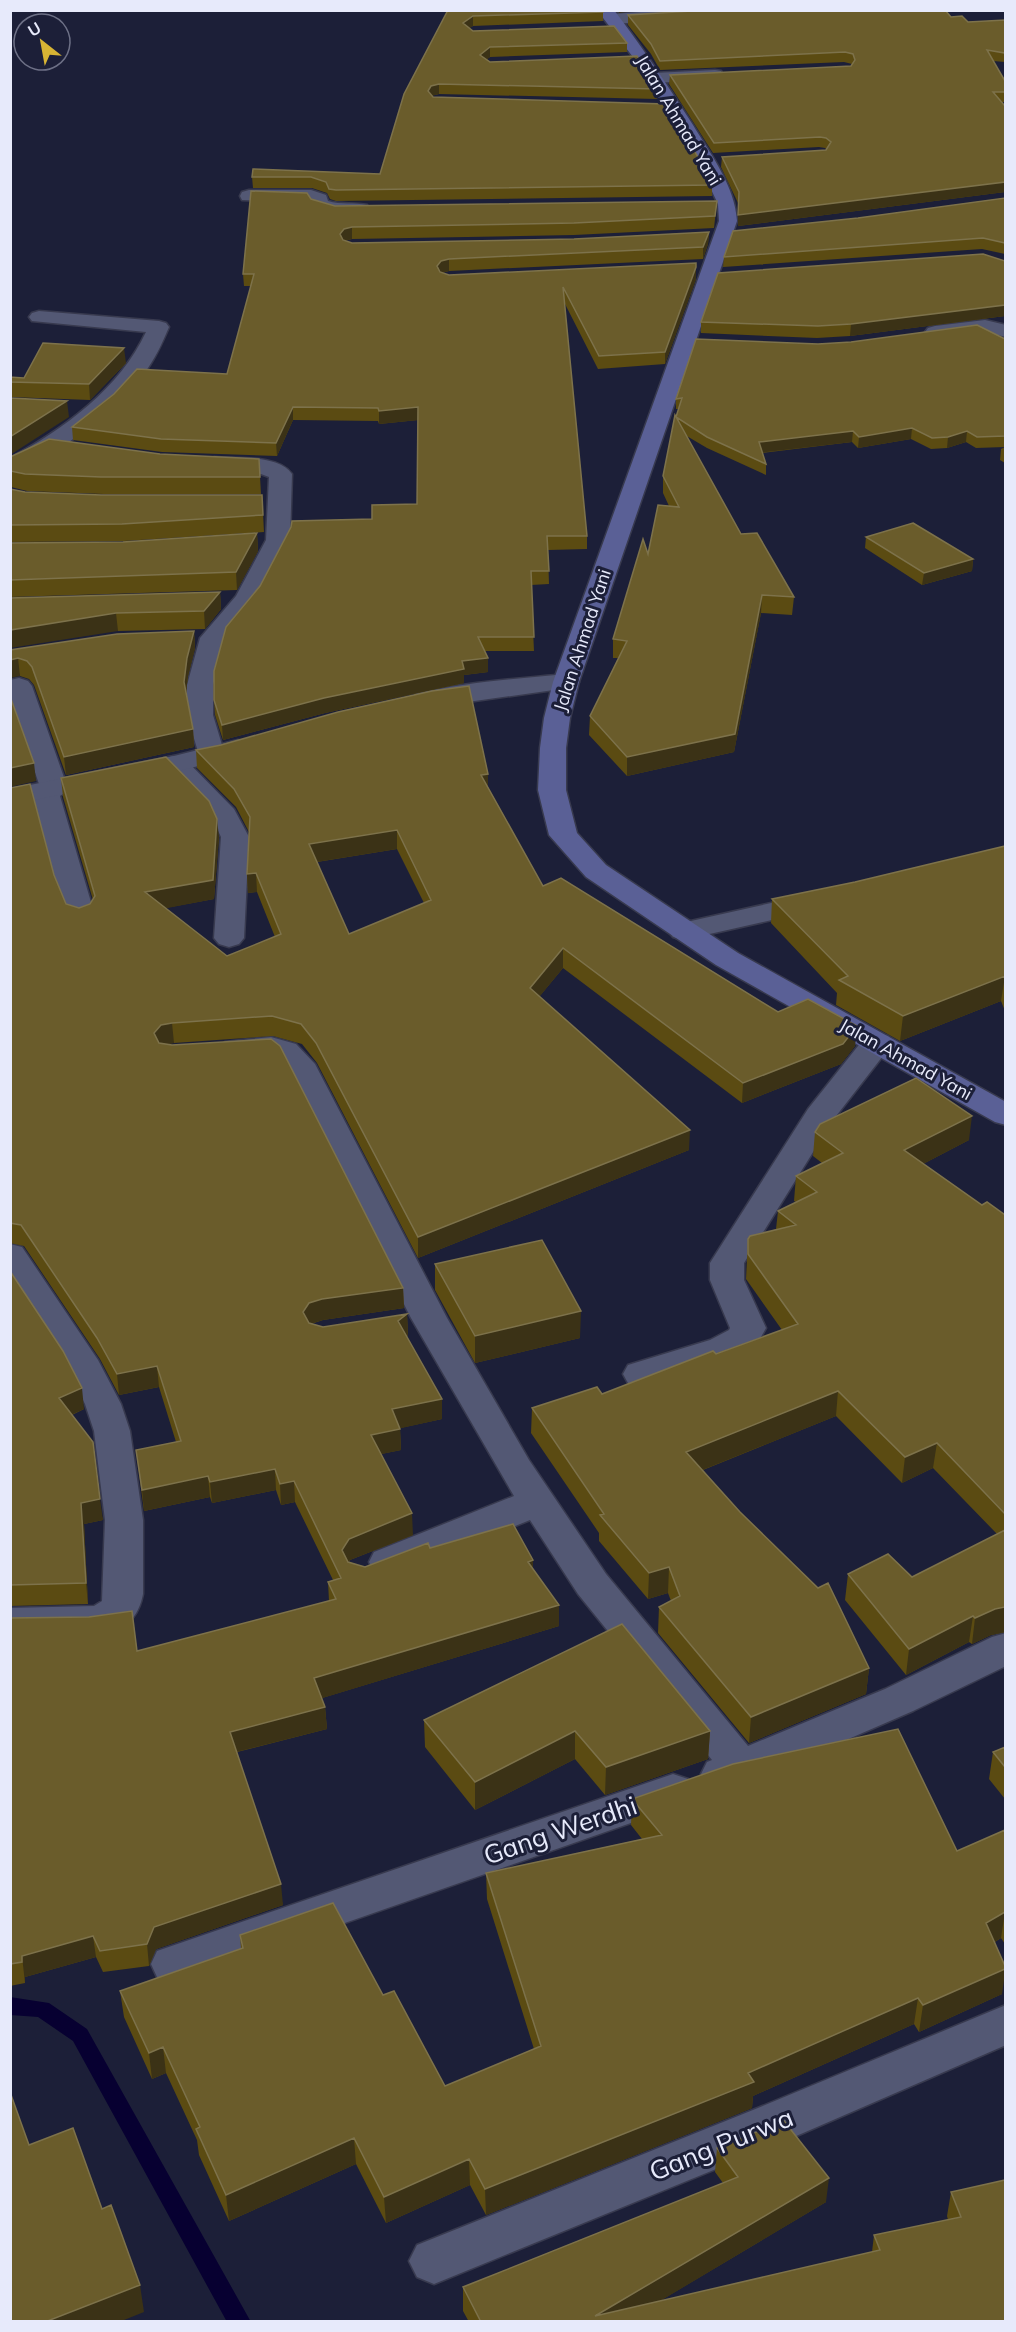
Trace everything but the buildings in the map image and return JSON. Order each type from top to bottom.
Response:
[{"type":"main road","name":"Jalan Ahmad Yani","points":[[625,40],[667,117],[717,160],[719,185],[715,204],[728,221],[710,272],[696,342],[566,682],[556,718],[552,790],[563,834],[596,871],[727,959],[1005,1115]]},
{"type":"street","points":[[625,40],[750,10]]},
{"type":"street","points":[[625,40],[737,74]]},
{"type":"street","points":[[249,196],[311,196],[319,199],[319,204],[322,206],[335,209],[381,209]]},
{"type":"street","points":[[10,467],[44,446],[94,409],[132,374],[142,361],[159,327],[39,318]]},
{"type":"street","points":[[917,335],[985,326],[1005,331]]},
{"type":"street","points":[[63,408],[94,409]]},
{"type":"street","points":[[44,446],[79,451]]},
{"type":"street","points":[[196,463],[273,469],[280,474],[268,503],[278,540],[247,599],[201,639],[200,716],[212,755]]},
{"type":"street","points":[[249,543],[278,540]]},
{"type":"street","points":[[214,601],[247,599]]},
{"type":"street","points":[[400,706],[479,691],[566,682]]},
{"type":"street","points":[[20,686],[49,790],[72,893],[80,916]]},
{"type":"street","points":[[10,797],[174,764],[260,742]]},
{"type":"street","points":[[174,764],[224,815],[235,837],[229,938]]},
{"type":"street","points":[[683,931],[844,895]]},
{"type":"street","points":[[641,1374],[723,1348],[743,1338],[748,1328],[746,1317],[727,1280],[727,1263],[819,1116],[877,1043]]},
{"type":"street","points":[[206,1051],[282,1047],[291,1052],[429,1318],[514,1468],[592,1584],[741,1767]]},
{"type":"street","points":[[10,1255],[85,1370],[103,1404],[112,1431],[124,1520],[122,1605],[112,1616],[100,1621],[10,1623]]},
{"type":"street","points":[[394,1324],[429,1318]]},
{"type":"street","points":[[365,1572],[537,1502]]},
{"type":"street","name":"Gang Werdhi","points":[[173,1964],[741,1767],[899,1700],[1005,1648]]},
{"type":"street","name":"Gang Purwa","points":[[434,2260],[770,2125],[1005,2024]]},
{"type":"waterway","points":[[10,2006],[42,2009],[80,2035],[240,2322]]}]
